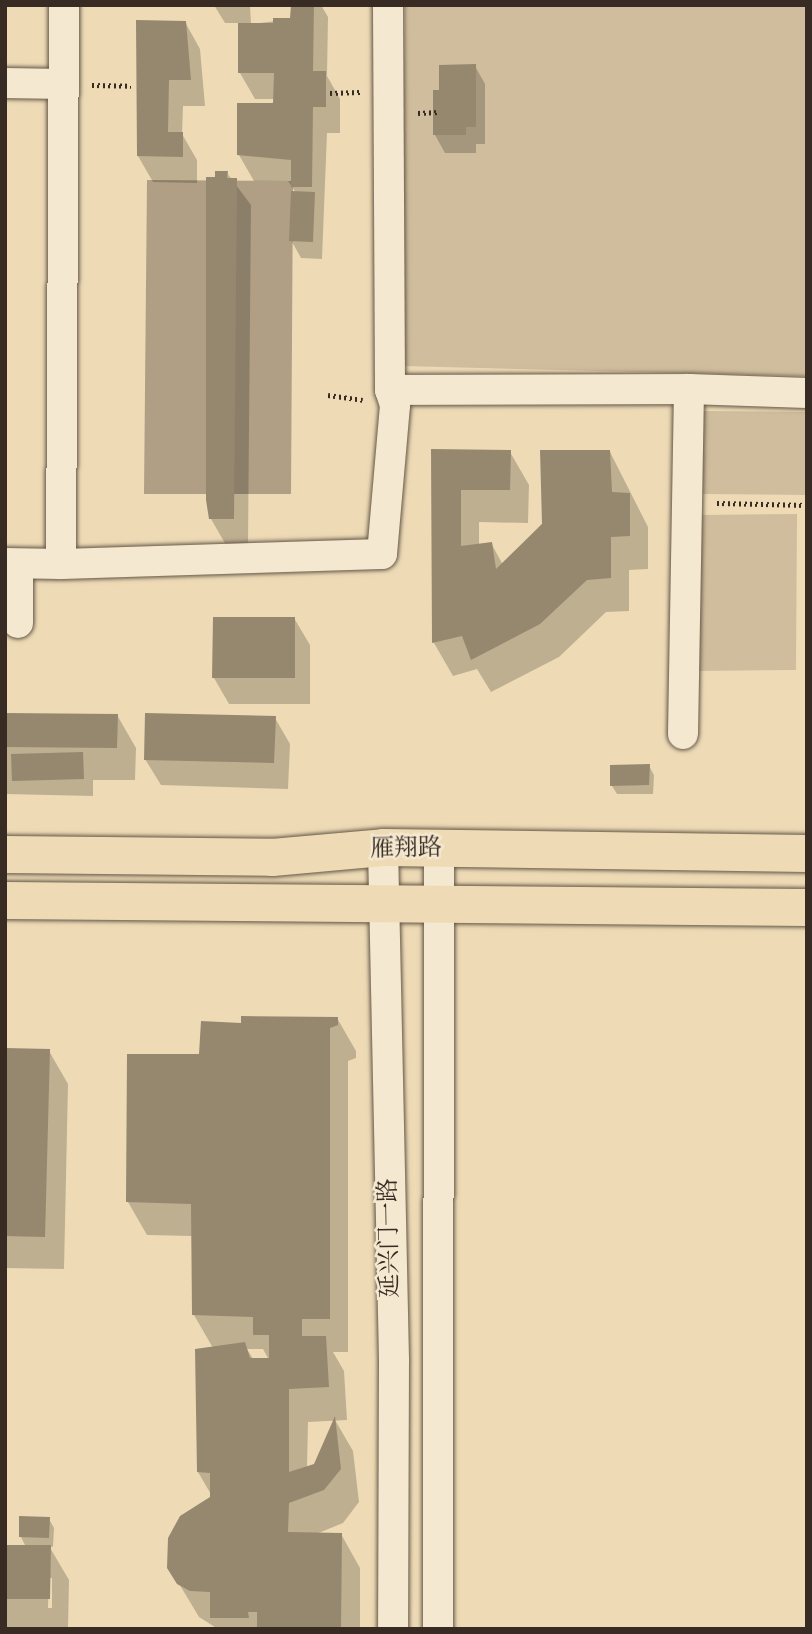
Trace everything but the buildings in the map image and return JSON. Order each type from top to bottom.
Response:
[{"type":"main road","name":"雁翔路","points":[[5,854],[272,857],[383,847],[807,853]]},
{"type":"main road","points":[[5,900],[384,906],[807,907]]},
{"type":"street","points":[[61,564],[64,5]]},
{"type":"street","points":[[18,623],[12,564],[382,554],[395,405],[390,390],[388,5]]},
{"type":"street","points":[[5,83],[63,84]]},
{"type":"street","points":[[390,390],[689,389],[807,393]]},
{"type":"street","points":[[683,734],[689,389]]},
{"type":"street","name":"延兴门一路","points":[[383,847],[394,1361],[393,1629]]},
{"type":"street","name":"延兴门一路","points":[[438,1629],[439,848]]},
{"type":"path","points":[[63,84],[131,86]]},
{"type":"path","points":[[687,503],[807,505]]},
{"type":"shaded area","points":[[405,5],[807,5],[807,376],[401,366]]},
{"type":"shaded area","points":[[147,180],[293,181],[291,494],[144,494]]},
{"type":"shaded area","points":[[698,411],[807,412],[807,495],[703,494]]},
{"type":"shaded area","points":[[797,514],[796,670],[699,671],[698,515]]}]
